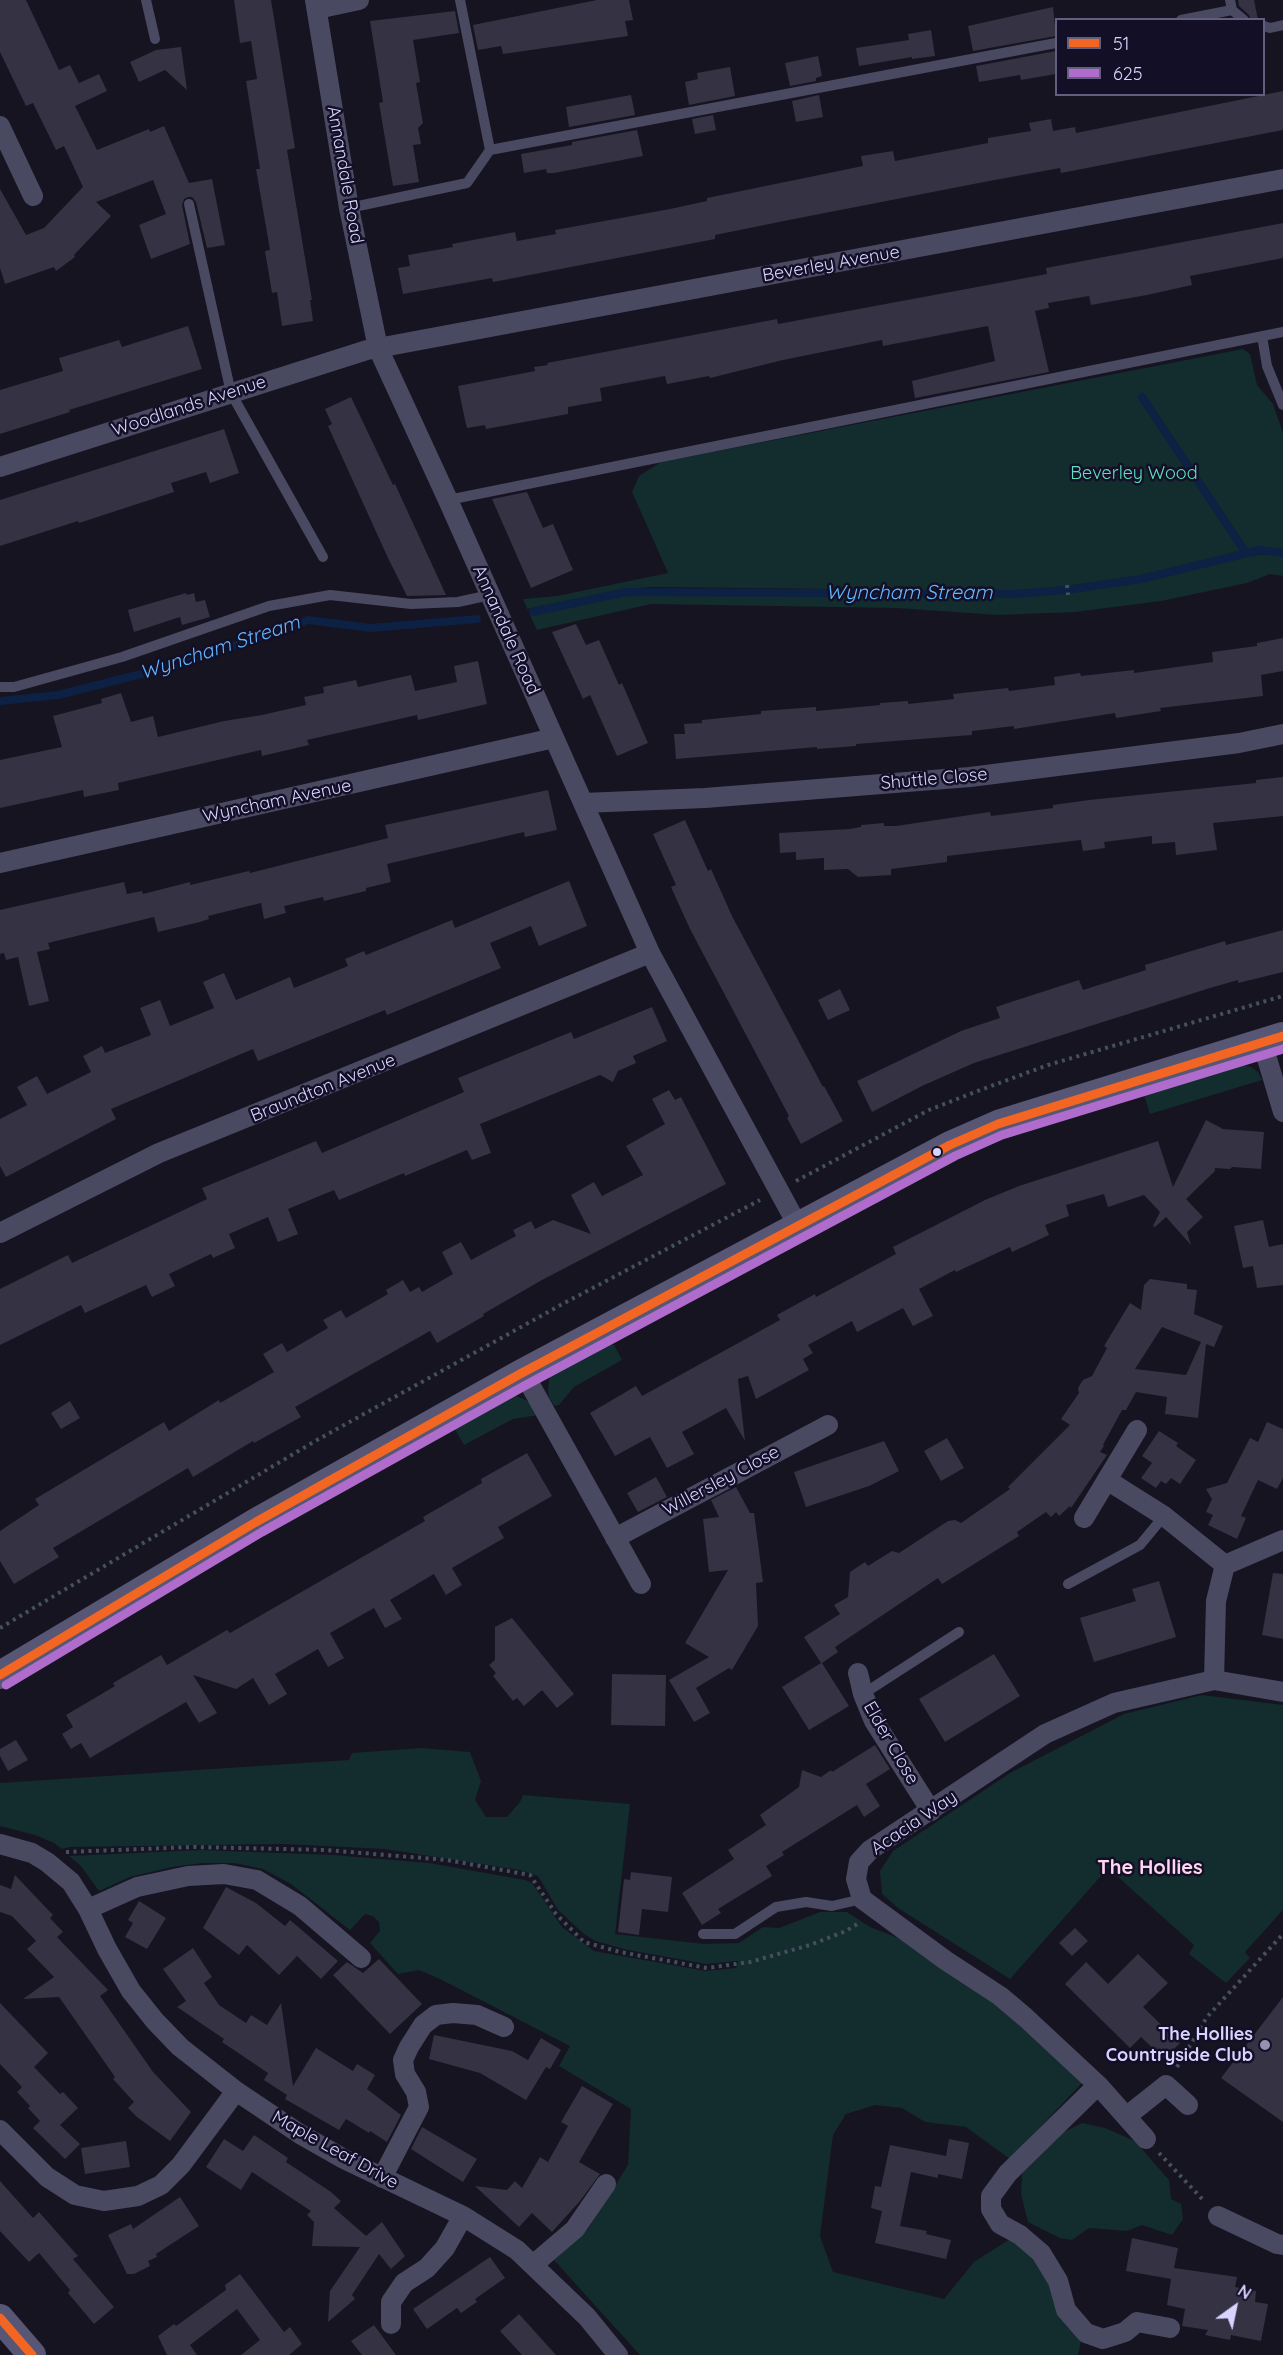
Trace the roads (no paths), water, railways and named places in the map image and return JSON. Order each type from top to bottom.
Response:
[{"type":"street","points":[[316,4],[359,0]]},
{"type":"street","name":"Annandale Road","points":[[316,4],[350,208],[378,348],[650,953],[798,1226]]},
{"type":"street","points":[[0,126],[33,196]]},
{"type":"street","name":"Beverley Avenue","points":[[378,348],[1283,179]]},
{"type":"street","name":"Woodlands Avenue","points":[[0,467],[378,348]]},
{"type":"street","name":"Shuttle Close","points":[[583,803],[705,798],[970,777],[1239,743],[1283,734]]},
{"type":"street","name":"Wyncham Avenue","points":[[0,863],[554,738]]},
{"type":"street","name":"Braundton Avenue","points":[[0,1233],[164,1151],[650,953]]},
{"type":"street","points":[[0,1675],[256,1522],[523,1372],[904,1168],[998,1124],[1272,1039],[1283,1112]]},
{"type":"street","points":[[523,1372],[641,1584]]},
{"type":"street","name":"Willersley Close","points":[[615,1538],[828,1425]]},
{"type":"street","points":[[1084,1518],[1137,1430]]},
{"type":"street","points":[[1107,1480],[1164,1516],[1225,1565]]},
{"type":"street","points":[[1225,1565],[1283,1540]]},
{"type":"street","points":[[1214,1680],[1216,1601],[1225,1565]]},
{"type":"street","name":"Elder Close","points":[[858,1673],[863,1694],[874,1721],[931,1811]]},
{"type":"street","name":"Acacia Way","points":[[862,1899],[856,1879],[859,1862],[870,1850],[1045,1734],[1114,1703],[1214,1680],[1283,1692]]},
{"type":"street","name":"Maple Leaf Drive","points":[[0,1844],[32,1853],[71,1882],[131,1991],[180,2047],[236,2091],[300,2134],[382,2178],[490,2231],[534,2264],[586,2317],[618,2355]]},
{"type":"street","points":[[88,1910],[137,1887],[188,1876],[224,1874],[257,1880],[300,1906],[332,1930],[361,1958]]},
{"type":"street","points":[[862,1899],[945,1960],[1000,1996],[1098,2085],[1146,2139]]},
{"type":"street","points":[[382,2178],[418,2107],[416,2092],[405,2074],[404,2060],[409,2047],[423,2025],[436,2015],[453,2013],[477,2016],[504,2027]]},
{"type":"street","points":[[1098,2085],[1008,2173],[991,2196],[991,2209],[1000,2224],[1020,2235],[1041,2253],[1058,2281],[1066,2310],[1086,2333],[1103,2339],[1125,2332],[1137,2322],[1170,2328]]},
{"type":"street","points":[[1127,2116],[1166,2085],[1188,2105]]},
{"type":"street","points":[[0,2130],[47,2177],[75,2195],[104,2201],[138,2196],[161,2185],[181,2165],[236,2091]]},
{"type":"street","points":[[534,2264],[575,2229],[606,2184]]},
{"type":"street","points":[[392,2324],[392,2302],[404,2283],[427,2268],[446,2248],[463,2216]]},
{"type":"street","points":[[1218,2216],[1281,2241]]},
{"type":"street","points":[[0,2318],[32,2355]]},
{"type":"lane","points":[[146,0],[155,39]]},
{"type":"lane","points":[[460,0],[490,150]]},
{"type":"lane","points":[[1189,18],[1231,5],[1242,18]]},
{"type":"lane","points":[[1265,27],[1270,28],[1283,25]]},
{"type":"lane","points":[[350,208],[467,183],[490,150],[1055,43]]},
{"type":"lane","points":[[189,204],[231,393],[323,557]]},
{"type":"lane","points":[[448,500],[1283,332]]},
{"type":"lane","points":[[1262,336],[1267,366],[1283,405]]},
{"type":"lane","points":[[0,687],[14,687],[122,657],[269,606],[330,595],[411,604],[492,598]]},
{"type":"lane","points":[[1068,1584],[1140,1545],[1164,1516]]},
{"type":"lane","points":[[863,1694],[959,1632]]},
{"type":"lane","points":[[703,1934],[735,1934],[776,1908],[806,1902],[832,1905],[862,1899]]},
{"type":"waterway","points":[[1142,397],[1246,553]]},
{"type":"waterway","name":"Wyncham Stream","points":[[533,612],[626,592],[1012,594],[1066,590],[1141,579],[1260,550],[1283,553]]},
{"type":"waterway","name":"Wyncham Stream","points":[[0,701],[58,695],[177,665],[308,620],[371,628],[477,619]]},
{"type":"place","name":"The Hollies Countryside Club","points":[[1265,2045]]},
{"type":"district","name":"The Hollies","points":[[1150,1868]]},
{"type":"park label","name":"Beverley Wood","points":[[1134,474]]}]
